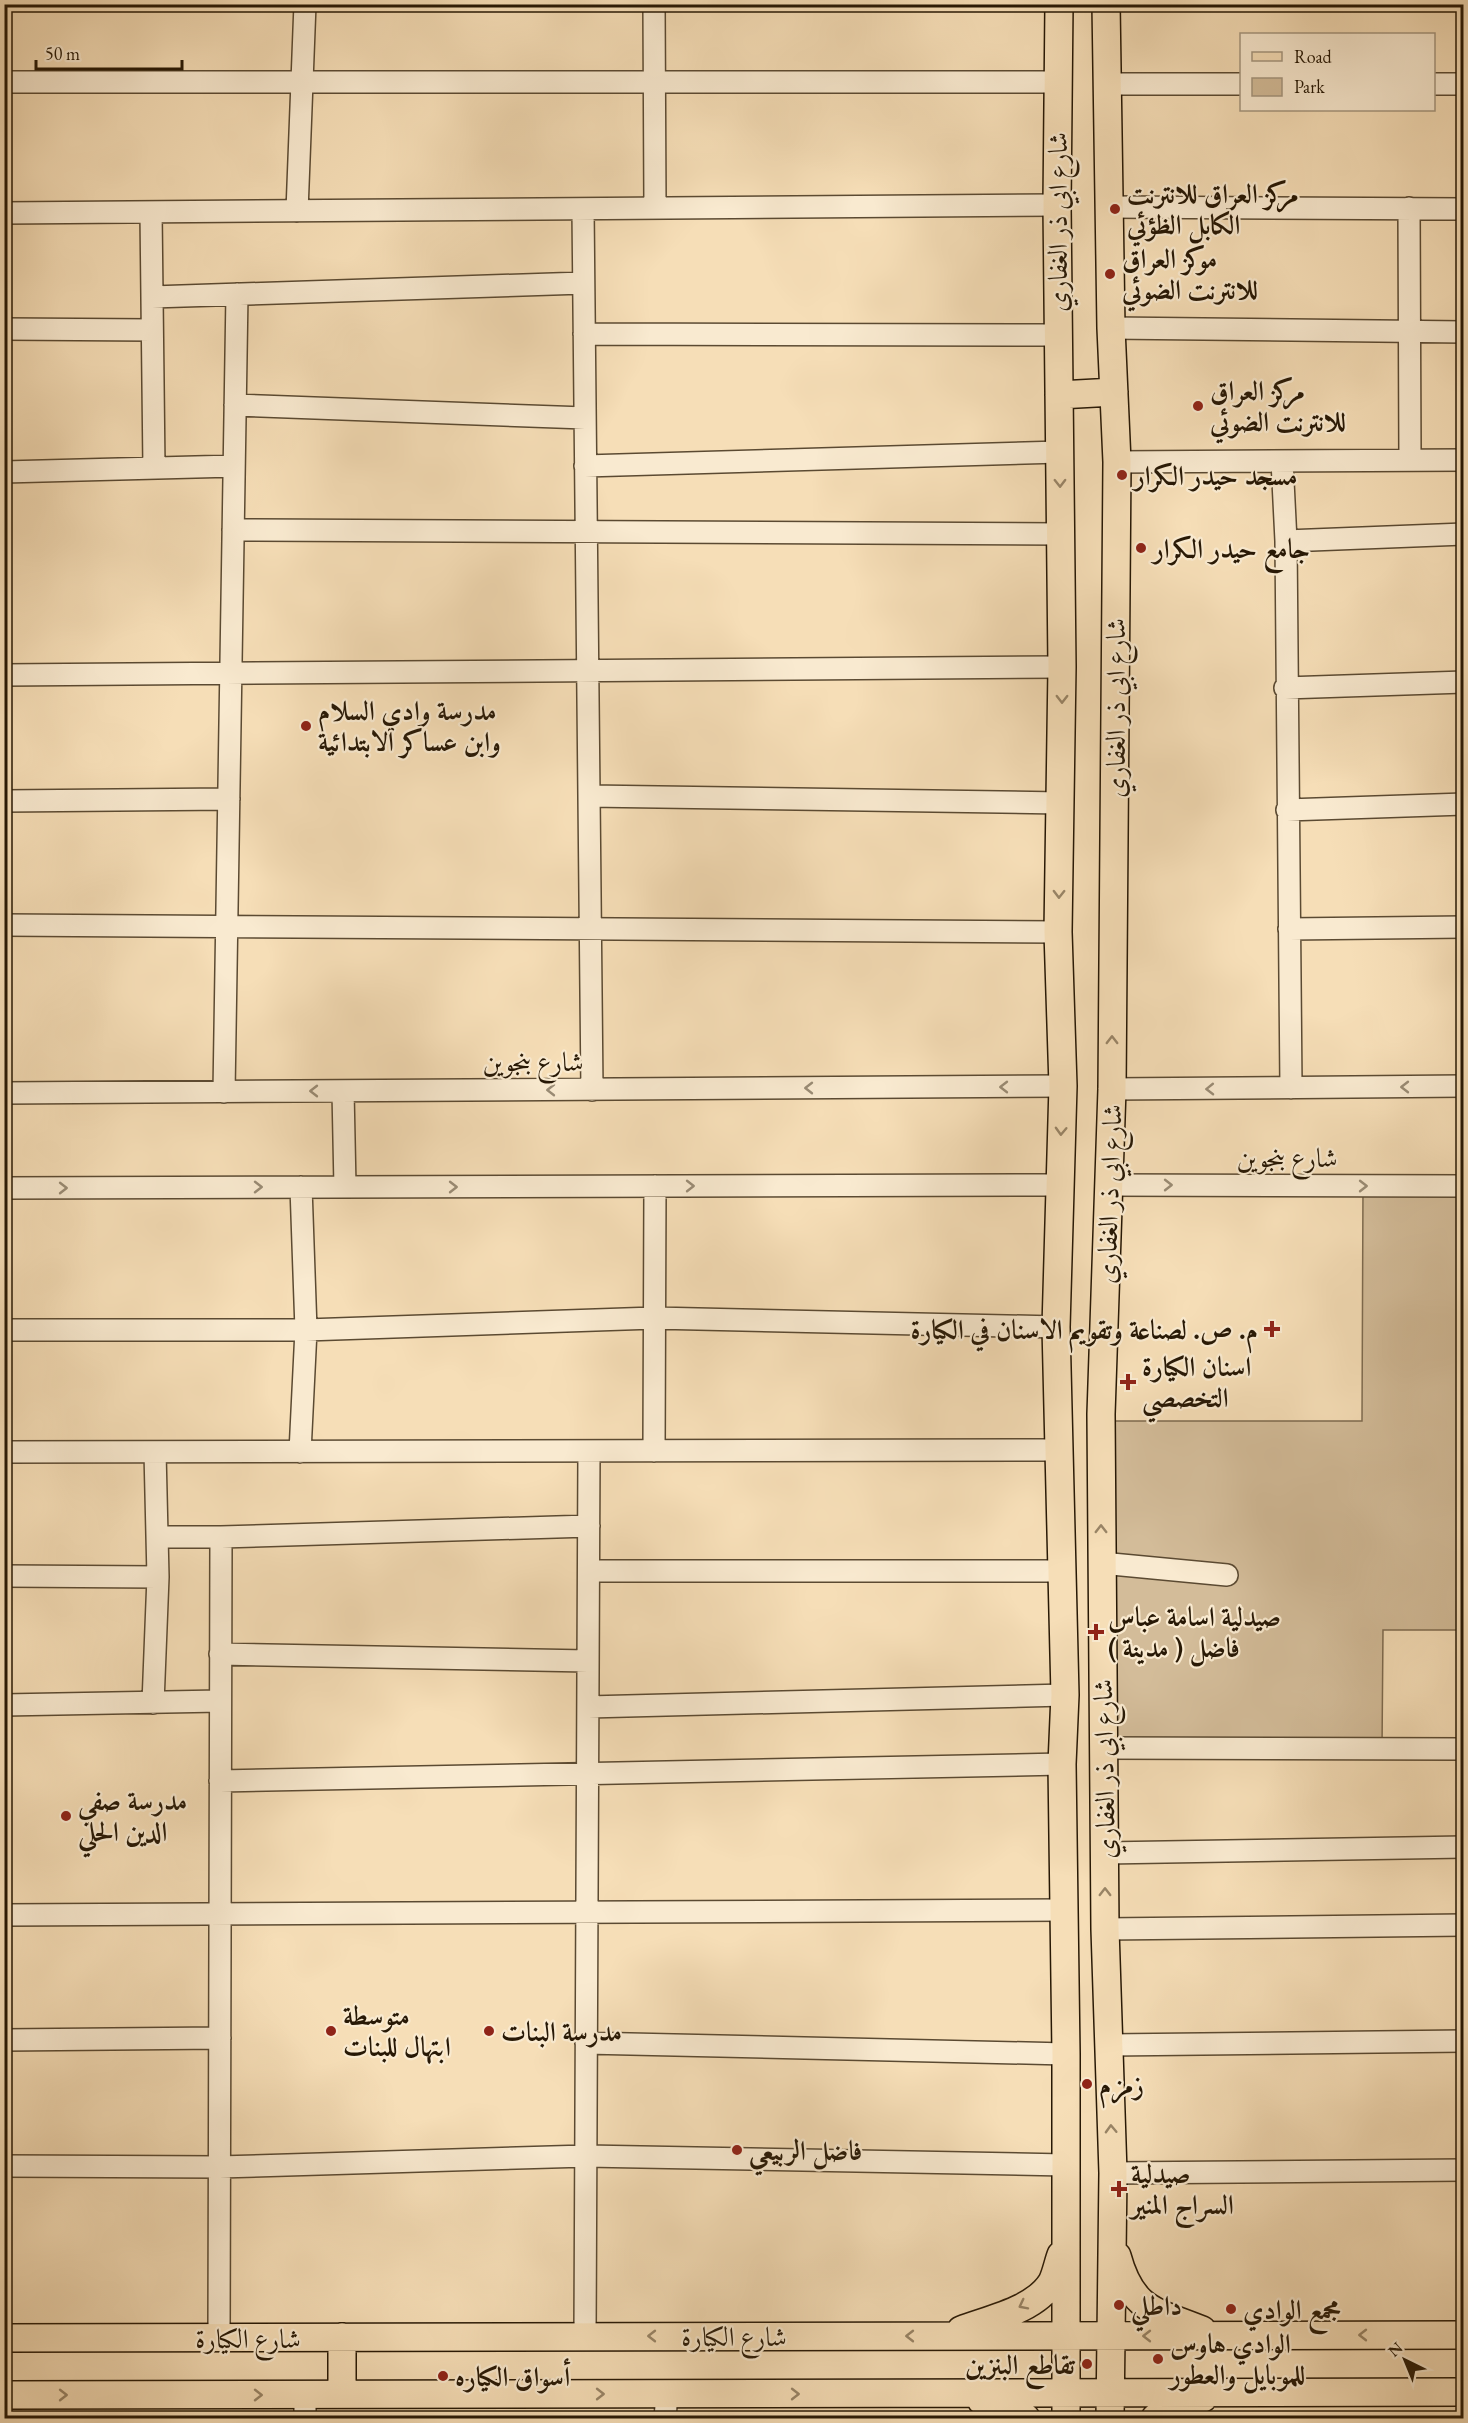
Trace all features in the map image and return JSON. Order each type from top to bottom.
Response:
[{"type":"main road","name":"شارع ابي ذر الغفاري","points":[[1059,4],[1057,205],[1062,668],[1058,932],[1063,1086],[1056,1327],[1064,1684],[1062,1764],[1066,2054],[1066,2406]]},
{"type":"main road","name":"شارع ابي ذر الغفاري","points":[[1106,4],[1106,84],[1117,462],[1112,1089],[1101,1414],[1105,1929],[1113,2173],[1110,2406]]},
{"type":"main road","points":[[1059,395],[1114,392]]},
{"type":"main road","points":[[1064,1684],[1103,1674]]},
{"type":"main road","points":[[1112,2236],[1120,2268],[1130,2290],[1143,2306],[1214,2336]]},
{"type":"main road","points":[[945,2336],[1017,2309],[1038,2298],[1052,2282],[1065,2242]]},
{"type":"main road","name":"شارع الكيارة","points":[[4,2338],[1464,2335]]},
{"type":"main road","points":[[342,2337],[342,2394]]},
{"type":"main road","points":[[4,2395],[305,2407],[342,2394],[666,2406],[960,2393],[1066,2406],[1110,2406],[1215,2393],[1464,2392]]},
{"type":"main road","points":[[960,2393],[1000,2406],[1026,2418]]},
{"type":"main road","points":[[1155,2418],[1215,2393]]},
{"type":"street","points":[[297,211],[305,4]]},
{"type":"street","points":[[654,4],[655,208]]},
{"type":"street","points":[[4,82],[1057,82]]},
{"type":"street","points":[[1106,84],[1240,84]]},
{"type":"street","points":[[1435,84],[1464,84]]},
{"type":"street","points":[[4,213],[1057,205]]},
{"type":"street","points":[[1110,207],[1464,209]]},
{"type":"street","points":[[1409,208],[1410,460]]},
{"type":"street","points":[[583,209],[592,1090]]},
{"type":"street","points":[[151,212],[154,468]]},
{"type":"street","points":[[152,297],[584,283]]},
{"type":"street","points":[[224,1092],[237,294]]},
{"type":"street","points":[[1112,328],[1464,332]]},
{"type":"street","points":[[4,330],[152,330]]},
{"type":"street","points":[[584,334],[1058,335]]},
{"type":"street","points":[[235,405],[585,418]]},
{"type":"street","points":[[585,466],[1060,452]]},
{"type":"street","points":[[1117,462],[1464,460]]},
{"type":"street","points":[[1282,461],[1286,541],[1291,1088]]},
{"type":"street","points":[[4,472],[234,466]]},
{"type":"street","points":[[233,530],[1061,534]]},
{"type":"street","points":[[1286,541],[1464,534]]},
{"type":"street","points":[[4,675],[1062,668]]},
{"type":"street","points":[[1286,688],[1464,682]]},
{"type":"street","points":[[589,796],[1061,803]]},
{"type":"street","points":[[4,801],[229,799]]},
{"type":"street","points":[[1287,810],[1464,804]]},
{"type":"street","points":[[4,925],[1058,932]]},
{"type":"street","points":[[1288,929],[1464,927]]},
{"type":"street","name":"شارع بنجوين","points":[[4,1093],[1063,1086]]},
{"type":"street","points":[[1112,1089],[1464,1086]]},
{"type":"street","points":[[343,1091],[345,1187]]},
{"type":"street","points":[[4,1188],[1059,1185]]},
{"type":"street","name":"شارع بنجوين","points":[[1110,1185],[1464,1186]]},
{"type":"street","points":[[654,1451],[655,1186]]},
{"type":"street","points":[[300,1452],[306,1330],[301,1187]]},
{"type":"street","points":[[4,1330],[306,1330],[654,1318],[1056,1327]]},
{"type":"street","points":[[4,1452],[1060,1450]]},
{"type":"street","points":[[585,2336],[589,1451]]},
{"type":"street","points":[[153,1702],[158,1577],[155,1452]]},
{"type":"street","points":[[158,1537],[589,1526]]},
{"type":"street","points":[[219,2338],[221,1537]]},
{"type":"street","points":[[1101,1563],[1227,1575]]},
{"type":"street","points":[[589,1571],[1061,1571]]},
{"type":"street","points":[[4,1576],[158,1577]]},
{"type":"street","points":[[220,1654],[588,1661]]},
{"type":"street","points":[[588,1707],[1064,1684]]},
{"type":"street","points":[[4,1705],[220,1701]]},
{"type":"street","points":[[1104,1748],[1464,1749]]},
{"type":"street","points":[[220,1781],[1062,1764]]},
{"type":"street","points":[[1105,1852],[1464,1847]]},
{"type":"street","points":[[4,1915],[1063,1910]]},
{"type":"street","points":[[1105,1929],[1464,1925]]},
{"type":"street","points":[[4,2040],[220,2038]]},
{"type":"street","points":[[1109,2045],[1464,2042]]},
{"type":"street","points":[[586,2043],[1066,2054]]},
{"type":"street","points":[[4,2166],[219,2167],[586,2156],[1066,2165]]},
{"type":"street","points":[[1113,2173],[1464,2170]]},
{"type":"green space","points":[[1363,1186],[1463,1186],[1463,1630],[1383,1630],[1382,1750],[1111,1750],[1113,1421],[1362,1421]]},
{"type":"place","name":"مركز العراق للانترنت الكابل الظؤئي","points":[[1115,209]]},
{"type":"place","name":"موكز العراق للانترنت الضوئي","points":[[1110,274]]},
{"type":"place","name":"مركز العراق للانترنت الضوئي","points":[[1198,406]]},
{"type":"place","name":"مسجد حيدر الكرار","points":[[1122,475]]},
{"type":"place","name":"جامع حيدر الكرار","points":[[1141,548]]},
{"type":"place","name":"مدرسة وادي السلام وابن عساكر الابتدائية","points":[[306,726]]},
{"type":"place","name":"م. ص. لصناعة وتقويم الاسنان في الكيارة","points":[[1272,1329]]},
{"type":"place","name":"اسنان الكيارة التخصصي","points":[[1128,1382]]},
{"type":"place","name":"صيدلية اسامة عباس فاضل ( مدينة )","points":[[1096,1632]]},
{"type":"place","name":"مدرسة صفي الدين الحلي","points":[[66,1816]]},
{"type":"place","name":"متوسطة ابتهال للبنات","points":[[331,2031]]},
{"type":"place","name":"مدرسة البنات","points":[[489,2031]]},
{"type":"place","name":"زمزم","points":[[1087,2084]]},
{"type":"place","name":"فاضل الربيعي","points":[[737,2150]]},
{"type":"place","name":"صيدلية السراج المنير","points":[[1119,2189]]},
{"type":"place","name":"داطلي","points":[[1119,2305]]},
{"type":"place","name":"مجمع الوادي","points":[[1231,2309]]},
{"type":"place","name":"الوادي هاوس للموبايل والعطور","points":[[1158,2359]]},
{"type":"place","name":"تقاطع البنزين","points":[[1087,2364]]},
{"type":"place","name":"أسواق الكياره","points":[[443,2376]]}]
